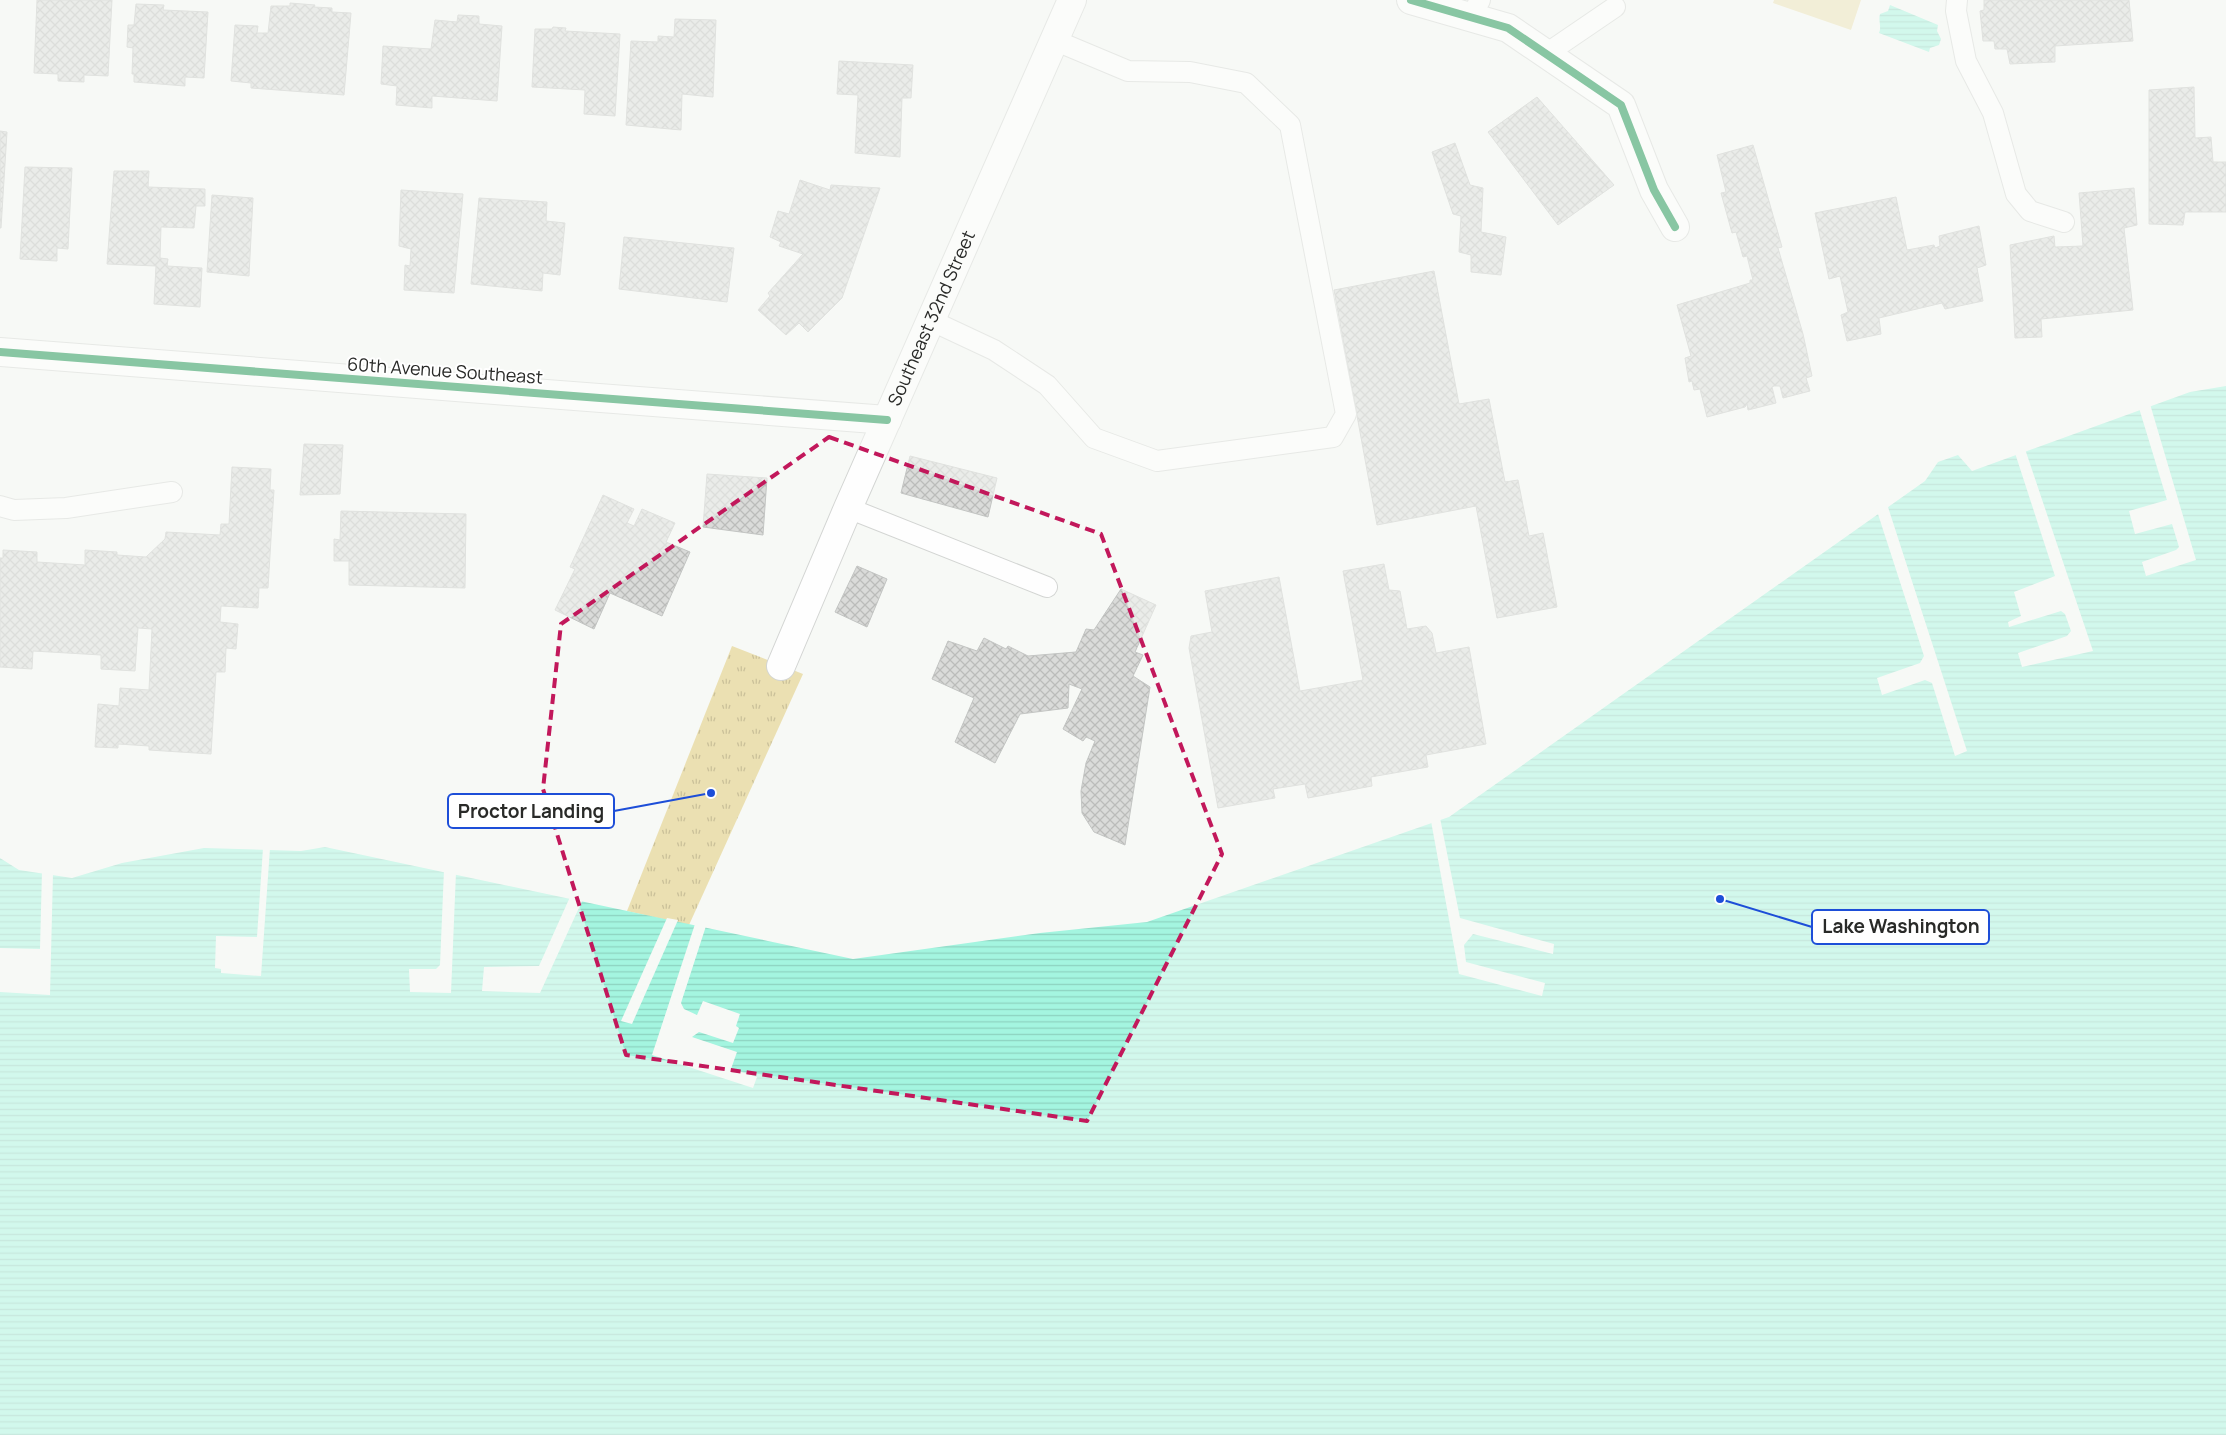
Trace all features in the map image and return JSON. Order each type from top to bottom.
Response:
[{"type":"street","name":"Southeast 32nd Street","points":[[781,666],[930,320],[1072,0]]},
{"type":"street","points":[[1411,0],[1476,9],[1508,28],[1621,105],[1654,190],[1675,227]]},
{"type":"street","name":"60th Avenue Southeast","points":[[0,352],[887,420]]},
{"type":"lane","points":[[1957,0],[1956,11],[1966,61],[1993,113],[2016,194],[2030,211],[2064,222]]},
{"type":"lane","points":[[1546,54],[1615,7]]},
{"type":"lane","points":[[930,320],[994,350],[1047,385],[1094,438],[1157,461],[1333,437],[1346,414],[1290,125],[1246,83],[1190,72],[1128,71],[1054,40]]},
{"type":"lane","points":[[0,506],[14,510],[66,508],[172,492]]},
{"type":"lane","points":[[848,508],[1047,587]]},
{"type":"highlighted area","points":[[829,437],[1101,534],[1222,854],[1087,1121],[626,1055],[543,789],[561,624]]},
{"type":"green space","points":[[1774,0],[1861,0],[1851,30],[1773,3]]},
{"type":"green space","points":[[732,646],[803,674],[689,925],[627,911]]},
{"type":"shaded area","points":[[1890,5],[1938,25],[1937,31],[1941,39],[1939,45],[1930,48],[1929,52],[1879,33],[1880,14],[1888,11]]},
{"type":"shaded area","points":[[2226,386],[2226,1435],[0,1435],[0,858],[19,870],[72,878],[122,863],[204,848],[301,851],[325,847],[853,959],[1040,933],[1147,922],[1449,817],[1925,481],[1938,462],[1958,455],[1972,471],[2190,392]]},
{"type":"pier","points":[[2150,404],[2196,560],[2146,576],[2142,562],[2176,550],[2179,547],[2172,524],[2135,534],[2129,511],[2167,500],[2139,408]]},
{"type":"pier","points":[[2025,449],[2093,651],[2022,667],[2018,653],[2067,636],[2071,631],[2065,614],[2061,611],[2009,627],[2008,622],[2021,616],[2014,592],[2055,576],[2015,453]]},
{"type":"pier","points":[[1887,504],[1967,751],[1955,756],[1932,683],[1925,680],[1882,695],[1877,678],[1920,663],[1924,656],[1877,511]]},
{"type":"pier","points":[[1440,818],[1460,918],[1554,944],[1553,954],[1473,934],[1464,945],[1466,962],[1545,983],[1542,996],[1459,974],[1431,821]]},
{"type":"pier","points":[[263,848],[270,848],[261,976],[221,973],[221,969],[215,968],[216,936],[257,937]]},
{"type":"pier","points":[[444,870],[456,872],[451,993],[410,992],[409,969],[436,969],[440,965]]},
{"type":"pier","points":[[42,871],[53,873],[50,995],[0,992],[0,948],[40,949]]},
{"type":"pier","points":[[570,897],[583,899],[540,993],[482,991],[484,967],[539,966]]},
{"type":"pier","points":[[667,918],[678,920],[632,1024],[621,1021]]},
{"type":"pier","points":[[695,924],[706,926],[681,1003],[684,1009],[697,1015],[703,1001],[740,1014],[736,1026],[739,1028],[733,1043],[699,1032],[692,1037],[737,1052],[731,1069],[757,1077],[753,1088],[652,1055]]},
{"type":"building","points":[[37,0],[112,0],[108,76],[84,75],[84,82],[58,81],[58,74],[34,73]]},
{"type":"building","points":[[1984,0],[2129,0],[2133,41],[2055,46],[2055,62],[2010,64],[2007,49],[1995,49],[1994,41],[1983,41],[1980,11],[1984,10]]},
{"type":"building","points":[[290,3],[332,8],[332,12],[351,13],[344,95],[251,88],[251,83],[231,81],[235,25],[258,26],[257,33],[268,33],[271,6],[290,6]]},
{"type":"building","points":[[136,4],[164,5],[163,10],[208,12],[204,78],[185,77],[185,86],[134,82],[134,74],[132,74],[133,48],[127,47],[128,25],[134,25]]},
{"type":"building","points":[[458,15],[479,16],[479,24],[502,26],[497,101],[432,96],[432,108],[396,105],[397,86],[381,84],[383,46],[431,49],[435,20],[457,22]]},
{"type":"building","points":[[675,19],[716,20],[713,97],[682,94],[681,130],[626,125],[631,41],[658,42],[658,36],[674,37]]},
{"type":"building","points":[[553,27],[566,28],[565,31],[620,34],[615,116],[584,114],[585,90],[532,87],[535,29],[552,29]]},
{"type":"building","points":[[839,61],[913,65],[911,98],[902,98],[900,157],[855,153],[858,95],[837,94]]},
{"type":"building","points":[[2194,87],[2195,138],[2211,137],[2213,162],[2226,162],[2226,212],[2185,212],[2183,225],[2149,224],[2149,90]]},
{"type":"building","points":[[1537,97],[1614,185],[1558,225],[1488,132]]},
{"type":"building","points":[[0,131],[7,132],[1,228],[0,228]]},
{"type":"building","points":[[1455,143],[1470,185],[1483,188],[1481,232],[1506,237],[1501,275],[1471,272],[1471,255],[1459,252],[1461,216],[1453,214],[1432,152]]},
{"type":"building","points":[[1753,145],[1782,247],[1778,248],[1803,334],[1812,376],[1806,378],[1810,391],[1783,398],[1780,386],[1774,386],[1772,387],[1776,403],[1748,410],[1747,404],[1745,407],[1707,417],[1700,389],[1694,390],[1692,381],[1689,382],[1685,358],[1691,356],[1677,305],[1750,283],[1750,280],[1753,280],[1747,256],[1743,257],[1736,232],[1732,233],[1721,193],[1726,192],[1717,155]]},
{"type":"building","points":[[25,167],[72,168],[68,249],[57,248],[57,261],[20,259]]},
{"type":"building","points":[[114,171],[149,171],[148,187],[205,189],[205,206],[196,206],[194,228],[161,227],[160,258],[168,259],[167,266],[202,268],[200,307],[154,304],[156,266],[107,264]]},
{"type":"building","points":[[800,180],[830,190],[831,185],[880,188],[842,298],[808,332],[799,323],[786,335],[758,310],[770,296],[768,293],[803,254],[779,246],[781,242],[770,237],[778,211],[789,214]]},
{"type":"building","points":[[2134,188],[2137,225],[2124,228],[2133,310],[2041,319],[2042,337],[2015,338],[2010,245],[2054,236],[2055,247],[2083,246],[2079,193]]},
{"type":"building","points":[[401,190],[463,194],[454,293],[404,290],[405,265],[410,266],[411,249],[399,246]]},
{"type":"building","points":[[212,195],[253,198],[249,276],[207,272]]},
{"type":"building","points":[[1896,197],[1907,250],[1934,245],[1935,248],[1940,246],[1939,236],[1979,226],[1986,265],[1977,268],[1983,301],[1945,309],[1942,303],[1879,318],[1881,334],[1847,341],[1841,315],[1848,312],[1840,276],[1829,279],[1815,213]]},
{"type":"building","points":[[479,198],[547,202],[546,221],[565,223],[560,275],[543,273],[542,291],[471,284]]},
{"type":"building","points":[[624,237],[734,248],[727,302],[619,289]]},
{"type":"building","points":[[1434,271],[1459,404],[1489,399],[1505,482],[1518,480],[1529,536],[1543,533],[1557,607],[1497,618],[1476,506],[1377,525],[1334,290]]},
{"type":"building","points":[[304,444],[343,445],[340,494],[300,495]]},
{"type":"building","points":[[910,456],[997,478],[988,517],[901,493]]},
{"type":"building","points":[[232,467],[271,469],[270,490],[274,490],[268,588],[259,588],[258,608],[221,606],[220,622],[238,624],[236,649],[226,648],[225,672],[216,672],[211,754],[149,750],[149,746],[118,744],[118,748],[95,747],[98,704],[119,706],[120,688],[149,690],[152,629],[138,628],[135,671],[101,669],[101,655],[33,651],[32,669],[0,667],[0,558],[3,558],[3,550],[37,552],[37,562],[85,565],[85,550],[117,552],[117,555],[146,557],[165,539],[166,532],[220,535],[221,524],[229,524]]},
{"type":"building","points":[[707,474],[767,478],[763,535],[703,527]]},
{"type":"building","points":[[603,495],[634,509],[627,523],[634,526],[642,509],[675,523],[666,542],[690,552],[662,616],[610,593],[594,629],[555,610],[575,569],[570,567]]},
{"type":"building","points":[[341,511],[466,514],[465,588],[349,585],[349,561],[334,561],[334,539],[340,540]]},
{"type":"building","points":[[1384,564],[1389,590],[1400,591],[1407,629],[1426,626],[1432,633],[1436,653],[1469,647],[1486,744],[1426,755],[1428,767],[1371,777],[1372,786],[1308,798],[1305,784],[1273,789],[1275,798],[1218,808],[1189,648],[1191,636],[1212,632],[1205,591],[1279,577],[1300,691],[1363,680],[1343,571]]},
{"type":"building","points":[[857,566],[887,579],[867,627],[835,612]]},
{"type":"building","points":[[1121,589],[1156,605],[1135,652],[1143,655],[1133,676],[1150,687],[1125,845],[1094,832],[1082,813],[1081,791],[1086,763],[1095,741],[1086,737],[1083,741],[1063,729],[1082,689],[1069,684],[1068,708],[1020,714],[995,763],[955,742],[974,698],[932,679],[948,641],[977,651],[984,638],[1006,649],[1008,646],[1028,656],[1076,652],[1086,629],[1094,630]]},
{"type":"cycle path","points":[[1411,0],[1508,28],[1621,105],[1654,190],[1675,227]]},
{"type":"cycle path","points":[[0,352],[887,420]]},
{"type":"place","name":"Proctor Landing","points":[[711,793]]},
{"type":"place","name":"Lake Washington","points":[[1720,899]]}]
